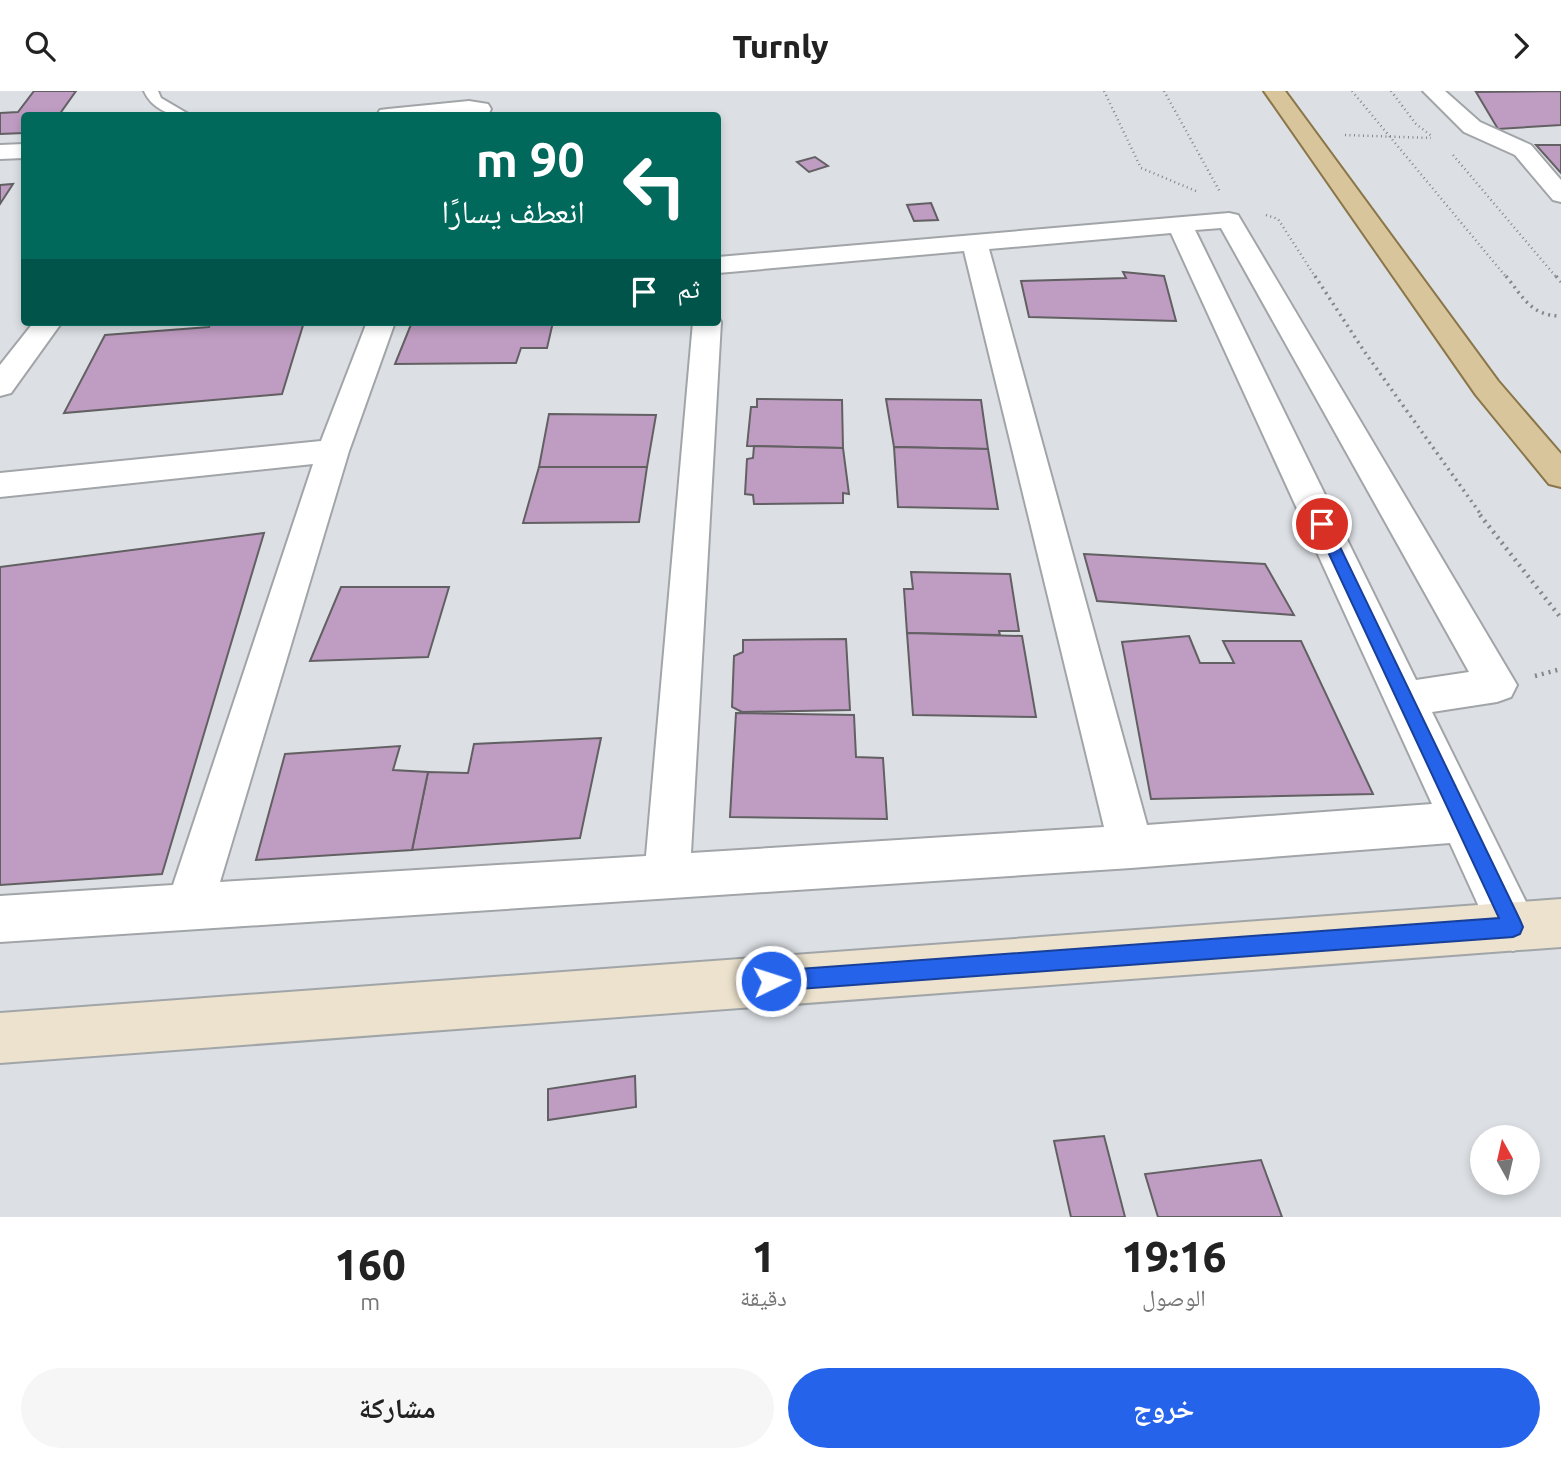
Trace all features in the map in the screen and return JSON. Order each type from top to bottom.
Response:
[{"type":"main road","points":[[1274,91],[1487,389],[1561,476]]},
{"type":"main road","points":[[0,1038],[1561,923]]},
{"type":"street","points":[[1433,91],[1472,127],[1523,149],[1561,195]]},
{"type":"street","points":[[418,112],[469,107],[480,109],[479,112]]},
{"type":"street","points":[[0,152],[21,151]]},
{"type":"street","points":[[721,265],[1229,220],[1497,685],[1405,699]]},
{"type":"street","points":[[1179,224],[1513,927]]},
{"type":"street","points":[[975,244],[1131,847]]},
{"type":"street","points":[[0,386],[45,326]]},
{"type":"street","points":[[189,907],[333,451],[380,326]]},
{"type":"street","points":[[667,874],[707,326]]},
{"type":"street","points":[[0,485],[333,451]]},
{"type":"street","points":[[0,919],[667,874],[1131,847],[1464,822]]},
{"type":"lane","points":[[151,91],[155,100],[177,112]]},
{"type":"path","points":[[1104,91],[1141,168],[1202,194]]},
{"type":"path","points":[[1164,91],[1220,193]]},
{"type":"path","points":[[1352,91],[1535,311],[1546,316],[1561,316]]},
{"type":"path","points":[[1306,134],[1433,138],[1416,124],[1391,91]]},
{"type":"path","points":[[1451,153],[1561,282]]},
{"type":"path","points":[[1265,215],[1278,219],[1364,351],[1458,486],[1561,618]]},
{"type":"building","points":[[34,91],[76,91],[61,112],[21,112],[21,133],[0,134],[0,113],[18,112]]},
{"type":"building","points":[[1561,91],[1561,125],[1498,129],[1476,92]]},
{"type":"building","points":[[1536,145],[1561,145],[1561,173]]},
{"type":"building","points":[[815,157],[828,166],[809,172],[797,162]]},
{"type":"building","points":[[13,184],[0,204],[0,185]]},
{"type":"building","points":[[931,203],[938,220],[914,221],[907,205]]},
{"type":"building","points":[[1123,272],[1164,276],[1176,321],[1029,317],[1021,281],[1126,278]]},
{"type":"building","points":[[303,326],[282,394],[64,413],[105,335],[209,327]]},
{"type":"building","points":[[410,326],[552,326],[547,348],[521,348],[516,363],[395,364]]},
{"type":"building","points":[[757,399],[842,400],[843,448],[747,446],[751,407],[757,407]]},
{"type":"building","points":[[886,399],[981,400],[988,449],[894,447]]},
{"type":"building","points":[[549,414],[656,415],[647,467],[539,467]]},
{"type":"building","points":[[754,446],[843,448],[849,494],[843,493],[843,503],[754,504],[753,495],[745,494],[747,459],[753,458]]},
{"type":"building","points":[[894,447],[988,449],[998,509],[898,507]]},
{"type":"building","points":[[539,467],[647,467],[639,522],[523,523]]},
{"type":"building","points":[[264,533],[162,874],[0,885],[0,567]]},
{"type":"building","points":[[1084,554],[1265,564],[1294,615],[1097,601]]},
{"type":"building","points":[[911,572],[1010,574],[1019,631],[999,631],[1000,635],[907,633],[904,589],[913,589]]},
{"type":"building","points":[[341,587],[449,587],[428,657],[310,661]]},
{"type":"building","points":[[907,633],[1022,636],[1036,717],[913,715]]},
{"type":"building","points":[[1189,636],[1200,663],[1234,663],[1223,641],[1301,641],[1373,794],[1151,799],[1122,642]]},
{"type":"building","points":[[846,639],[850,710],[742,712],[732,707],[734,656],[743,652],[743,640]]},
{"type":"building","points":[[736,713],[854,715],[856,757],[883,758],[887,819],[730,817]]},
{"type":"building","points":[[601,738],[580,838],[412,850],[428,772],[468,773],[474,744]]},
{"type":"building","points":[[400,746],[393,770],[428,772],[412,850],[256,860],[285,754]]},
{"type":"building","points":[[635,1076],[636,1107],[548,1120],[548,1089]]},
{"type":"building","points":[[1104,1136],[1125,1217],[1071,1217],[1054,1141]]},
{"type":"building","points":[[1261,1160],[1282,1217],[1158,1217],[1145,1174]]},
{"type":"route","points":[[771,981],[1513,927],[1322,524]]}]
